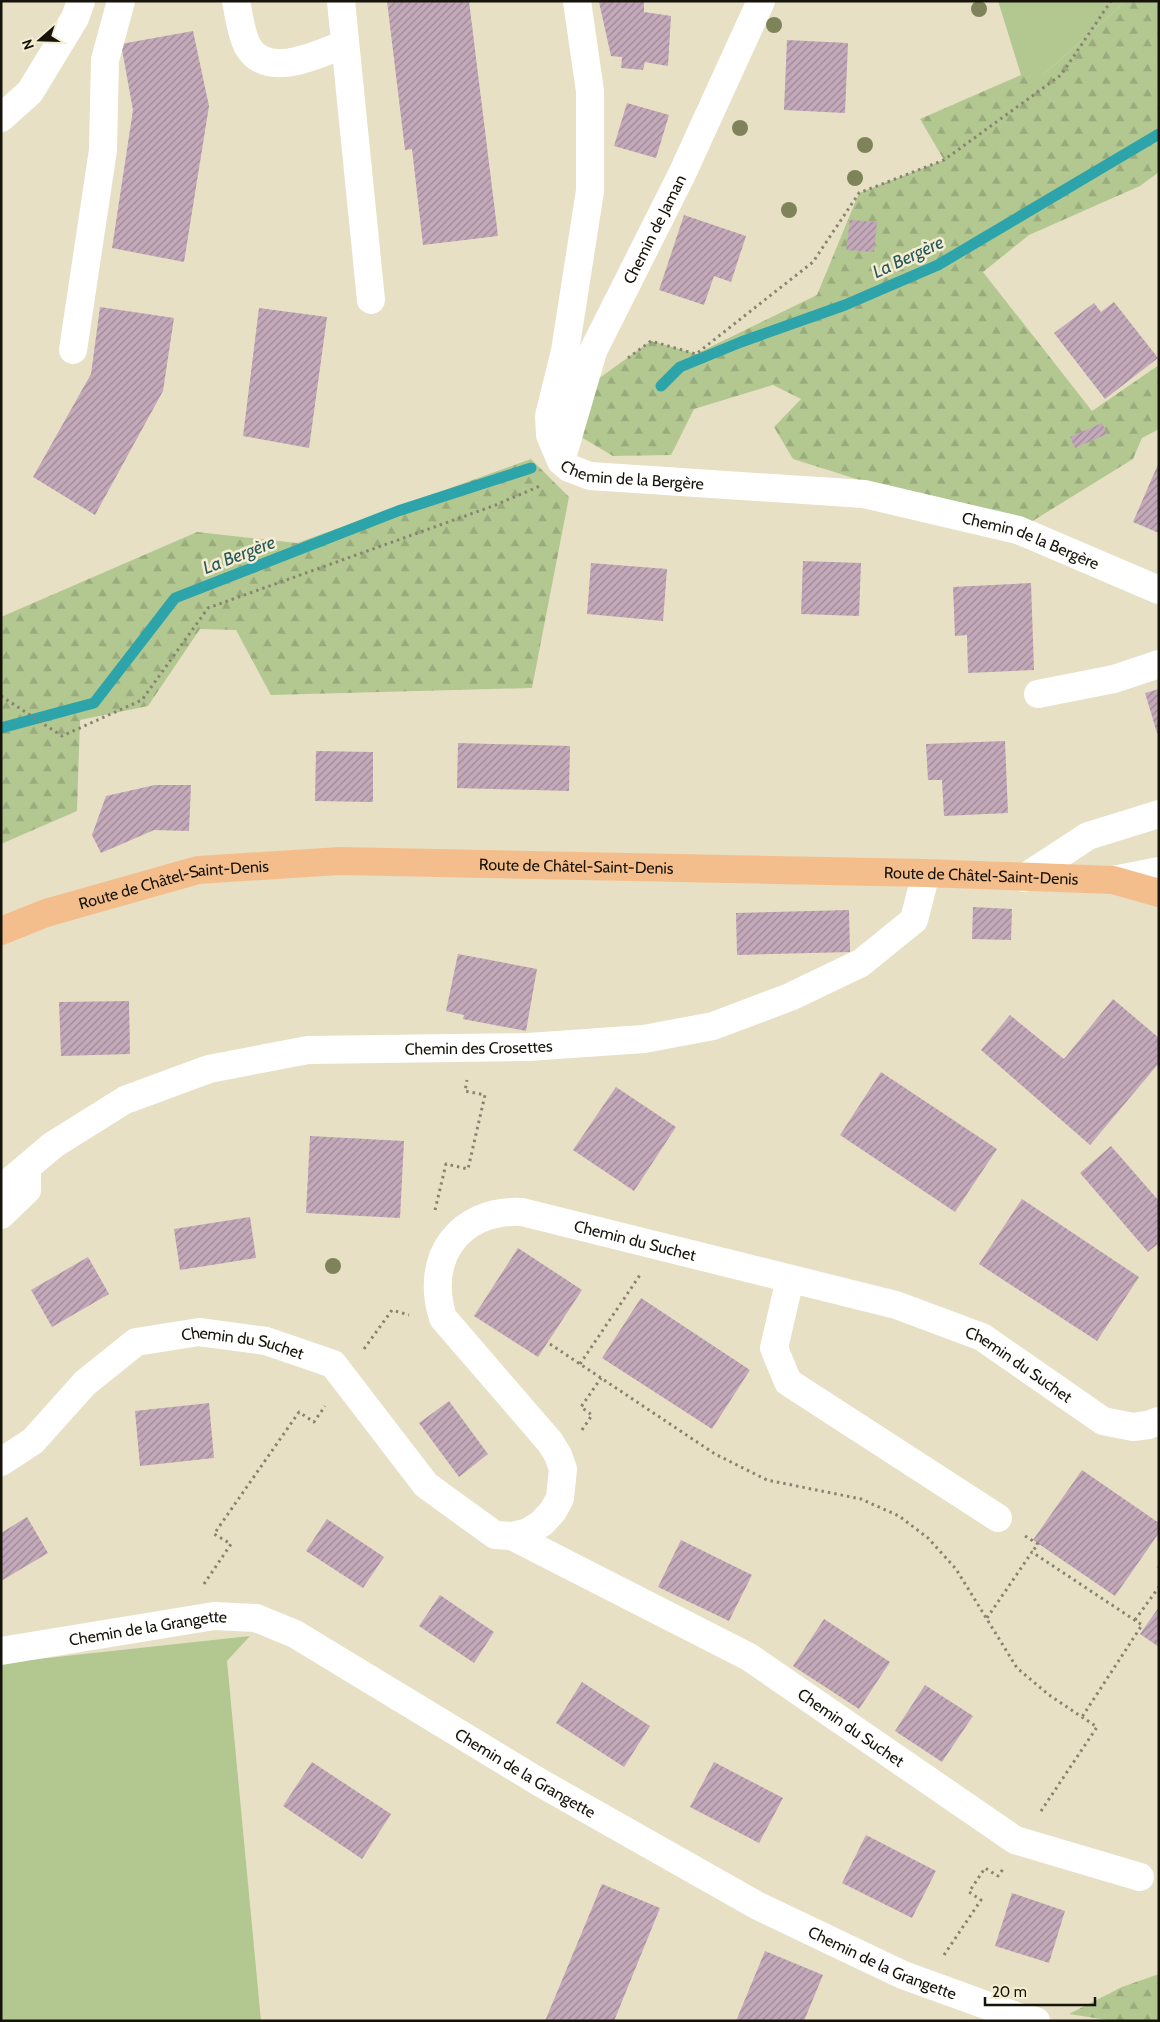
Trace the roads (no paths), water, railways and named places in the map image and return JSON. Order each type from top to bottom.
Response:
[{"type":"main road","name":"Route de Châtel-Saint-Denis","points":[[1,932],[46,913],[198,870],[340,861],[926,873],[1113,880],[1159,893]]},
{"type":"street","points":[[1,118],[30,92],[75,18],[81,1]]},
{"type":"street","points":[[73,350],[103,150],[105,60],[121,1]]},
{"type":"street","points":[[236,1],[248,47],[258,58],[284,65],[345,44]]},
{"type":"street","points":[[341,1],[370,300]]},
{"type":"street","name":"Chemin de la Bergère","points":[[577,1],[590,91],[590,192],[565,351],[549,416],[550,435],[560,461],[570,468],[590,476],[864,494],[1018,530],[1159,590]]},
{"type":"street","name":"Chemin de Jaman","points":[[560,461],[593,351],[682,174],[761,1]]},
{"type":"street","points":[[1038,694],[1114,679],[1159,664]]},
{"type":"street","points":[[1024,878],[1088,836],[1159,814]]},
{"type":"street","points":[[1113,880],[1159,871]]},
{"type":"street","name":"Chemin des Crosettes","points":[[1,1189],[53,1145],[125,1100],[209,1069],[308,1050],[528,1047],[644,1039],[714,1026],[790,997],[861,963],[914,920],[926,873]]},
{"type":"street","points":[[1,1215],[27,1190],[27,1166]]},
{"type":"street","name":"Chemin du Suchet","points":[[1,1462],[33,1442],[85,1383],[136,1342],[199,1332],[266,1340],[333,1364],[426,1485],[495,1535],[512,1536],[528,1532],[542,1523],[553,1511],[560,1498],[563,1483],[560,1462],[550,1442],[444,1318],[438,1300],[436,1282],[440,1263],[448,1245],[466,1227],[488,1215],[505,1211],[522,1212],[896,1305],[982,1337],[1103,1422],[1133,1427],[1159,1421]]},
{"type":"street","points":[[790,1279],[774,1348],[788,1382],[998,1518]]},
{"type":"street","name":"Chemin du Suchet","points":[[512,1536],[749,1657],[1015,1840],[1140,1877]]},
{"type":"street","name":"Chemin de la Grangette","points":[[1,1651],[214,1616],[256,1618],[295,1634],[539,1782],[758,1906],[904,1975],[1016,2016],[1036,2021]]},
{"type":"waterway","name":"La Bergère","points":[[661,386],[680,367],[741,342],[845,305],[938,265],[1159,134]]},
{"type":"waterway","name":"La Bergère","points":[[1,728],[94,703],[175,598],[398,511],[531,468]]}]
